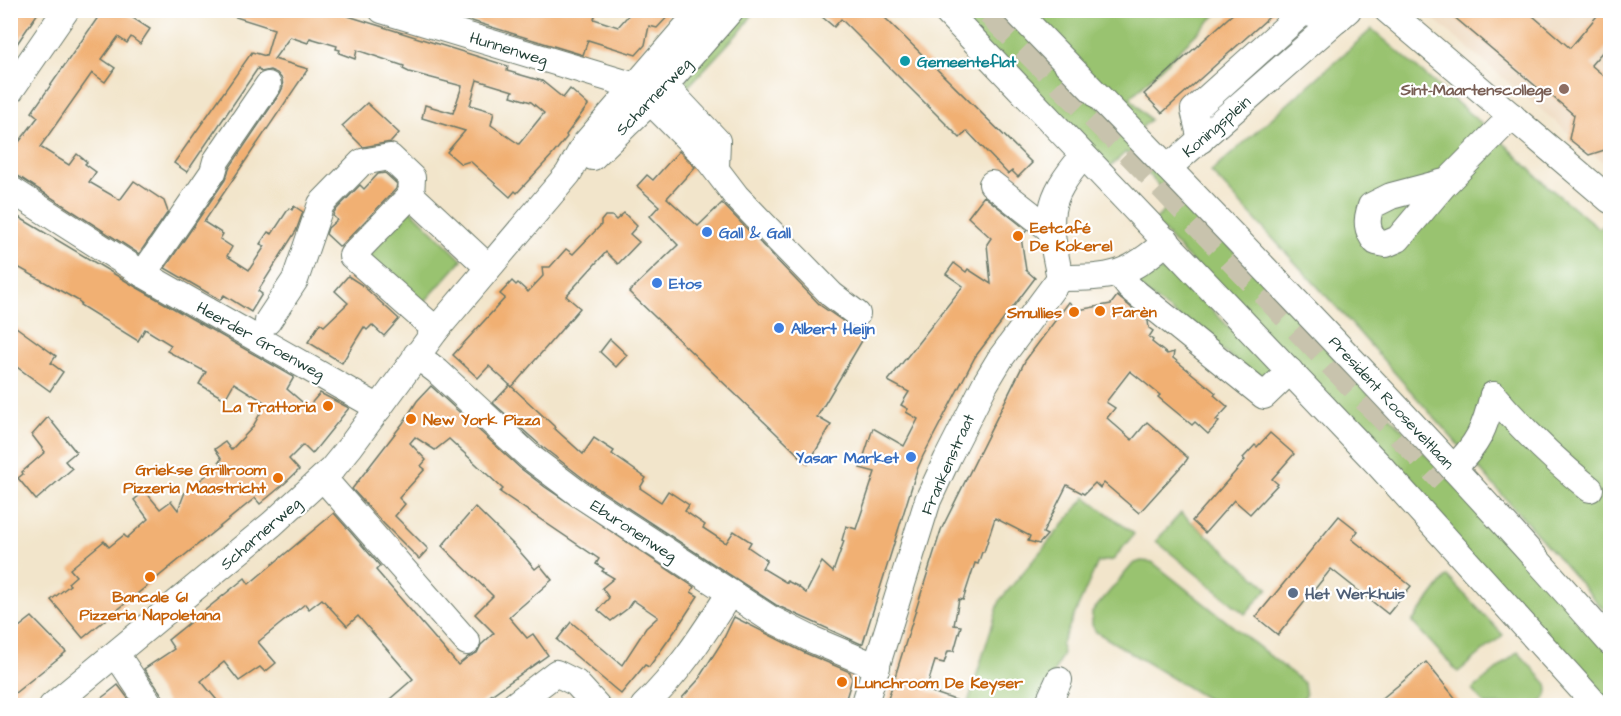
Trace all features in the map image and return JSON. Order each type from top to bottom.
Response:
[{"type":"street","points":[[10,91],[66,10]]},
{"type":"street","name":"Hunnenweg","points":[[382,10],[650,91]]},
{"type":"street","name":"Scharnerweg","points":[[650,91],[701,10]]},
{"type":"street","name":"Scharnerweg","points":[[52,705],[263,531],[323,478],[350,447],[436,330],[568,174],[585,144],[650,91],[731,10]]},
{"type":"street","points":[[945,10],[1380,465],[1598,705]]},
{"type":"street","name":"Koningsplein","points":[[1015,10],[1168,168],[1342,15]]},
{"type":"street","points":[[1387,10],[1610,199]]},
{"type":"street","points":[[143,274],[213,172],[216,160],[268,86]]},
{"type":"street","points":[[650,91],[716,167],[736,196],[832,295],[856,314]]},
{"type":"street","points":[[1448,181],[1512,116]]},
{"type":"street","points":[[1083,156],[1058,189],[1052,208],[1050,230],[1060,278],[1092,278],[1119,274],[1146,259],[1167,241]]},
{"type":"street","points":[[268,321],[296,280],[321,204],[362,162],[390,157],[412,178],[411,195],[352,256],[436,330]]},
{"type":"street","name":"President Rooseveltlaan","points":[[1168,168],[1453,468],[1611,642]]},
{"type":"street","points":[[992,184],[1050,230]]},
{"type":"street","name":"Heerder Groenweg","points":[[10,189],[143,274],[379,408]]},
{"type":"street","points":[[411,195],[488,267]]},
{"type":"street","points":[[1119,274],[1130,288],[1264,396],[1290,371]]},
{"type":"street","name":"Frankenstraat","points":[[864,705],[928,500],[985,384],[1000,359],[1060,278]]},
{"type":"street","name":"Eburonenweg","points":[[416,355],[437,371],[553,476],[769,618],[877,667]]},
{"type":"street","points":[[1453,468],[1469,453],[1486,426],[1493,395],[1521,428],[1560,465],[1590,489]]},
{"type":"street","points":[[323,478],[467,642]]},
{"type":"street","points":[[644,705],[675,673],[730,593]]},
{"type":"street","points":[[116,654],[151,705]]},
{"type":"street","points":[[513,705],[556,673],[576,682],[597,705]]},
{"type":"street","points":[[1047,705],[1059,680]]},
{"type":"shaded area","name":"Sint-Maartenscollege","points":[[1424,11],[1610,11],[1610,168]]},
{"type":"green space","points":[[740,11],[755,11],[743,28],[684,91],[686,79]]},
{"type":"green space","points":[[951,11],[1008,11],[1610,650],[1610,705],[1603,705],[1154,221],[1174,201],[1126,152],[1104,172]]},
{"type":"green space","points":[[1026,11],[1220,11],[1130,98],[1150,120],[1138,131]]},
{"type":"green space","points":[[1372,29],[1507,146],[1546,185],[1599,228],[1606,224],[1610,226],[1610,617],[1341,312],[1211,172]]},
{"type":"green space","points":[[410,209],[462,260],[420,307],[367,255]]},
{"type":"green space","points":[[1155,271],[1166,271],[1181,279],[1272,370],[1262,381],[1136,285]]},
{"type":"green space","points":[[1086,497],[1134,534],[1113,560],[1098,562],[1061,645],[1063,653],[1039,705],[967,706],[1000,600]]},
{"type":"green space","points":[[1181,513],[1268,588],[1245,614],[1156,541]]},
{"type":"green space","points":[[1141,561],[1152,562],[1304,683],[1306,696],[1297,705],[1217,705],[1096,632],[1092,625],[1092,612],[1133,564]]},
{"type":"green space","points":[[1447,576],[1503,635],[1458,672],[1412,622]]},
{"type":"green space","points":[[1518,652],[1547,684],[1546,696],[1538,705],[1485,705],[1472,690]]},
{"type":"building","points":[[10,10],[40,10],[10,54]]},
{"type":"building","points":[[103,10],[115,10],[130,16],[150,29],[140,44],[131,37],[127,43],[118,37],[102,59],[115,68],[105,82],[92,73],[40,147],[69,165],[77,154],[96,172],[89,182],[120,200],[134,181],[164,201],[168,212],[139,254],[18,176],[10,174],[10,142],[16,146],[38,117],[32,112]]},
{"type":"building","points":[[227,10],[329,10],[508,66],[507,71],[542,81],[563,98],[570,89],[588,105],[554,153],[517,193],[515,191],[510,197],[470,161],[461,164],[447,152],[465,131],[422,118],[425,105],[453,113],[462,86],[409,72],[403,69],[404,66],[357,50],[355,59],[339,53],[337,46],[310,38],[308,43],[290,37],[274,59],[308,69],[204,222],[223,234],[220,239],[232,247],[227,256],[249,270],[265,246],[260,244],[268,232],[272,234],[289,208],[292,210],[294,206],[303,212],[296,231],[258,291],[262,294],[251,312],[224,295],[220,300],[165,268],[225,180],[230,167],[283,87],[282,79],[277,73],[270,70],[261,72],[258,68],[187,172],[174,163],[252,52],[266,56],[274,29],[226,14]],"holes":[[[477,80],[513,91],[511,96],[531,102],[544,113],[519,144],[491,125],[494,112],[470,105]]]},
{"type":"building","points":[[449,10],[597,10],[594,19],[618,27],[633,10],[674,10],[657,28],[649,26],[645,45],[636,55],[588,40],[583,55],[449,14]]},
{"type":"building","name":"Gemeenteflat","points":[[814,10],[877,10],[1032,163],[1018,177],[1012,171],[1008,174],[967,131],[960,138],[841,19],[834,27]]},
{"type":"building","points":[[1237,10],[1277,10],[1162,113],[1144,94]]},
{"type":"building","name":"Sint-Maartenscollege","points":[[1446,10],[1526,10],[1570,48],[1602,10],[1611,10],[1611,42],[1591,65],[1611,82],[1611,148],[1589,155],[1569,139],[1574,115],[1547,92],[1545,94]]},
{"type":"building","points":[[367,103],[399,133],[391,142],[363,147],[342,126]]},
{"type":"building","points":[[679,151],[695,167],[667,198],[698,226],[722,203],[821,306],[853,328],[863,339],[817,417],[831,425],[808,464],[629,292],[678,245],[650,216],[659,206],[637,186],[647,175],[653,180]]},
{"type":"building","points":[[385,173],[397,184],[396,189],[340,247],[326,234],[328,228],[337,220],[333,216],[334,212],[360,185],[364,189],[378,174]]},
{"type":"building","points":[[984,196],[1027,230],[1021,237],[1026,270],[1035,278],[975,357],[923,456],[861,644],[776,605],[588,482],[540,445],[493,403],[510,385],[583,454],[594,438],[614,451],[612,454],[646,478],[640,488],[661,502],[668,491],[689,505],[685,511],[705,525],[703,528],[726,543],[734,531],[751,542],[748,547],[767,560],[762,568],[806,593],[822,562],[833,572],[844,541],[842,540],[846,526],[856,529],[875,472],[860,468],[873,428],[904,446],[918,419],[906,412],[908,409],[901,405],[909,392],[888,381],[963,286],[946,274],[954,263],[966,272],[968,269],[991,284],[987,244],[991,238],[968,217]]},
{"type":"building","points":[[10,212],[294,377],[287,389],[308,407],[320,393],[349,408],[312,454],[303,445],[289,459],[299,470],[284,484],[260,504],[255,498],[83,638],[51,600],[70,585],[68,583],[76,576],[70,569],[104,541],[109,547],[124,535],[127,538],[148,519],[134,500],[145,491],[160,509],[171,501],[178,510],[185,492],[222,463],[215,449],[225,442],[231,450],[252,428],[266,403],[234,383],[225,399],[199,384],[206,372],[167,351],[171,345],[145,329],[138,341],[80,305],[81,303],[77,300],[16,266],[17,264],[10,260]]},
{"type":"building","points":[[624,213],[637,226],[630,234],[639,242],[618,264],[606,252],[566,296],[580,308],[512,387],[489,366],[478,378],[453,355],[505,298],[500,294],[512,281],[528,292],[543,276],[542,267],[550,267],[566,249],[573,254],[601,225],[605,216],[612,216],[616,220]]},
{"type":"building","points":[[348,276],[362,285],[399,319],[384,336],[372,325],[367,330],[364,327],[342,363],[308,342],[320,323],[324,326],[348,303],[335,291]]},
{"type":"building","points":[[1117,296],[1148,321],[1149,328],[1153,331],[1149,337],[1153,340],[1152,342],[1167,354],[1174,352],[1173,358],[1216,393],[1214,395],[1228,407],[1216,420],[1219,422],[1208,434],[1195,422],[1192,425],[1130,371],[1106,402],[1115,408],[1107,418],[1132,440],[1147,422],[1188,458],[1186,461],[1139,513],[1104,483],[1100,488],[1095,483],[1084,494],[1067,485],[1043,533],[1047,535],[1039,544],[1028,541],[1030,536],[995,518],[984,552],[978,564],[975,563],[963,600],[959,599],[954,625],[961,626],[954,651],[948,651],[944,663],[935,661],[926,690],[964,703],[964,705],[896,705],[887,702],[941,530],[1025,361],[1069,302],[1078,310],[1111,304]]},
{"type":"building","points":[[16,327],[56,356],[51,363],[63,372],[50,391],[10,362],[10,335]]},
{"type":"building","points":[[610,339],[627,355],[616,367],[600,352]]},
{"type":"building","points":[[431,386],[520,468],[694,587],[691,592],[698,596],[677,628],[649,667],[645,665],[621,694],[557,640],[571,622],[622,665],[646,628],[658,617],[633,600],[627,609],[611,621],[598,610],[609,598],[602,588],[614,578],[602,571],[604,569],[596,564],[599,559],[500,492],[503,489],[449,439],[435,450],[415,437],[410,443],[426,460],[421,466],[425,469],[399,498],[405,504],[395,516],[428,549],[419,559],[352,489],[403,423],[417,401]]},
{"type":"building","points":[[48,417],[76,452],[65,461],[72,469],[36,500],[18,478],[45,452],[32,435]]},
{"type":"building","points":[[1270,433],[1294,454],[1272,479],[1278,484],[1250,514],[1234,500],[1205,533],[1192,521],[1245,460],[1243,458]]},
{"type":"building","points":[[475,507],[535,569],[540,565],[552,580],[509,617],[527,638],[533,634],[548,655],[477,705],[383,705],[413,679],[358,616],[347,626],[322,599],[309,609],[305,604],[258,642],[276,663],[265,672],[260,667],[239,681],[224,662],[201,681],[221,705],[169,705],[144,669],[174,649],[168,640],[245,578],[249,584],[334,513],[380,566],[376,570],[458,665],[477,653],[481,645],[494,633],[475,614],[493,596],[442,546]]},
{"type":"building","points":[[1339,516],[1358,531],[1352,539],[1411,586],[1388,614],[1331,569],[1278,635],[1256,617]]},
{"type":"building","points":[[32,617],[66,652],[10,697],[10,634]]},
{"type":"building","points":[[734,617],[805,653],[850,672],[852,679],[844,705],[689,705],[682,698],[701,677]]},
{"type":"building","points":[[1426,662],[1461,705],[1374,705],[1401,683]]},
{"type":"building","points":[[118,685],[133,705],[92,705],[108,693]]},
{"type":"tunnel","points":[[992,10],[1133,151],[1445,477]]},
{"type":"place","name":"Gemeenteflat","points":[[905,61]]},
{"type":"place","name":"Sint-Maartenscollege","points":[[1564,89]]},
{"type":"place","name":"Gall & Gall","points":[[707,232]]},
{"type":"place","name":"Eetcafé De Kokerel","points":[[1018,236]]},
{"type":"place","name":"Etos","points":[[657,283]]},
{"type":"place","name":"Farèn","points":[[1100,311]]},
{"type":"place","name":"Smullies","points":[[1074,312]]},
{"type":"place","name":"Albert Heijn","points":[[779,328]]},
{"type":"place","name":"La Trattoria","points":[[328,406]]},
{"type":"place","name":"New York Pizza","points":[[411,419]]},
{"type":"place","name":"Yasar Market","points":[[911,457]]},
{"type":"place","name":"Griekse Grillroom Pizzeria Maastricht","points":[[278,478]]},
{"type":"place","name":"Bancale 61 Pizzeria Napoletana","points":[[150,577]]},
{"type":"place","name":"Het Werkhuis","points":[[1293,593]]},
{"type":"place","name":"Lunchroom De Keyser","points":[[842,682]]}]
